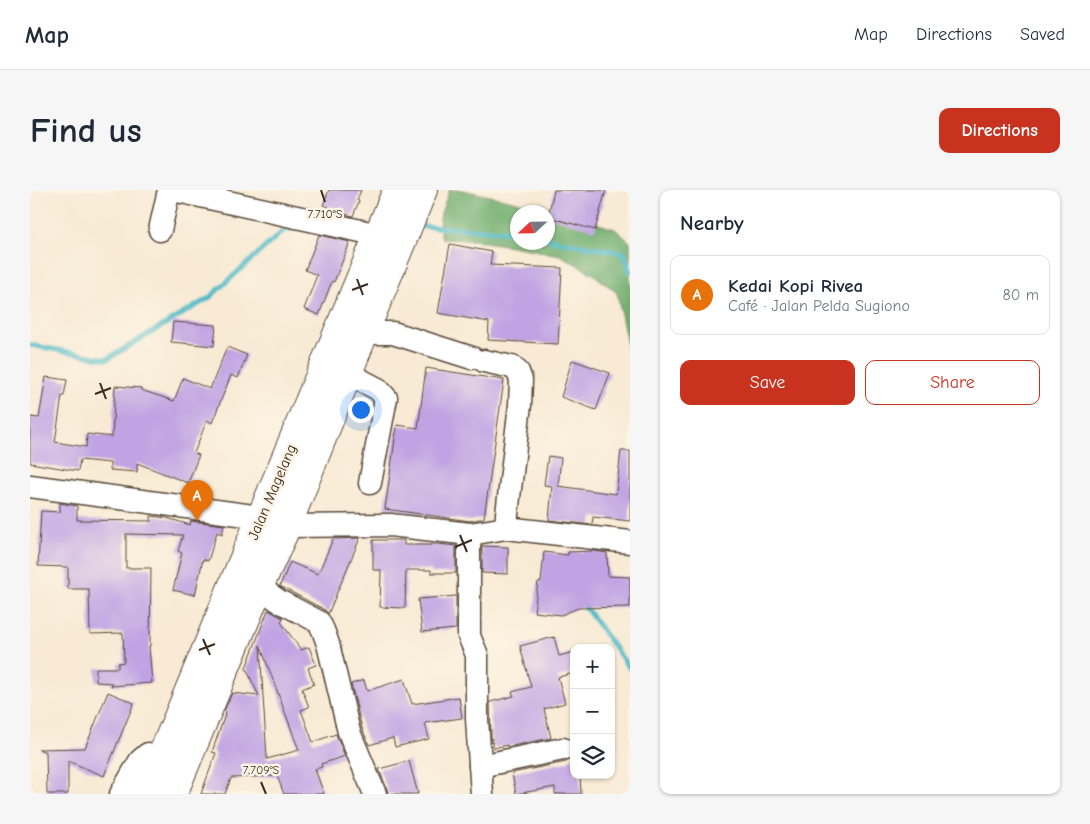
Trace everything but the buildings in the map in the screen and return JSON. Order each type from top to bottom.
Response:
[{"type":"highway","name":"Jalan Magelang","points":[[173,794],[260,586],[274,522],[379,235],[398,190]]},
{"type":"highway","name":"Jalan Magelang","points":[[146,794],[274,522],[347,373],[423,190]]},
{"type":"street","points":[[160,230],[169,190]]},
{"type":"street","points":[[173,190],[379,235]]},
{"type":"street","points":[[364,333],[393,333],[478,360],[512,367],[518,372],[521,380],[520,405],[506,528]]},
{"type":"street","points":[[347,373],[378,389],[386,398],[370,483]]},
{"type":"street","points":[[30,486],[274,522],[390,526],[470,534],[506,528],[630,542]]},
{"type":"street","points":[[470,534],[469,636],[477,655],[477,719],[482,794]]},
{"type":"street","points":[[260,586],[279,600],[319,622],[328,644],[349,732],[375,794]]},
{"type":"street","points":[[480,766],[563,749]]},
{"type":"street","points":[[121,794],[140,761],[148,754],[163,757]]},
{"type":"green space","points":[[449,190],[462,190],[532,205],[510,205],[510,246],[472,240],[442,239],[439,227],[441,213]]},
{"type":"green space","points":[[555,211],[615,229],[630,242],[630,361],[617,293],[593,274],[560,255],[533,250],[555,250]]},
{"type":"waterway","points":[[418,226],[510,232]]},
{"type":"waterway","points":[[30,345],[107,359],[209,298],[284,230],[303,228]]},
{"type":"waterway","points":[[555,240],[624,253],[630,271]]},
{"type":"waterway","points":[[583,604],[630,669]]},
{"type":"place","name":"Kedai Kopi Rivea","points":[[197,521]]}]
